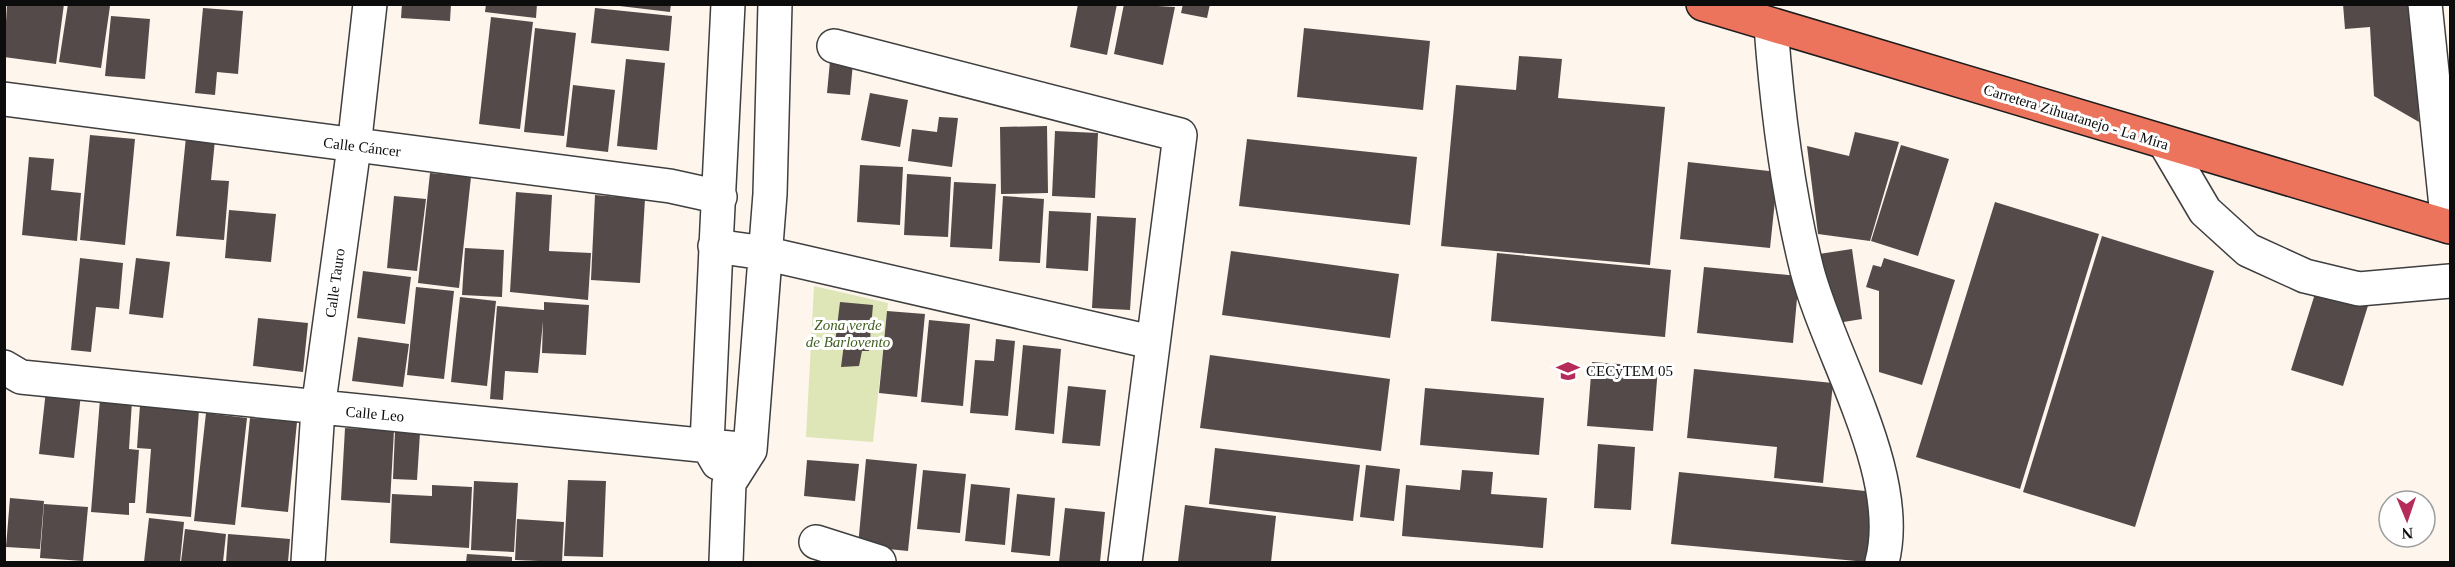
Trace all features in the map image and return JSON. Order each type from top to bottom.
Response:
[{"type":"highway","name":"Carretera Zihuatanejo - La Mira","points":[[1703,4],[1770,26],[2449,227]]},
{"type":"street","name":"Calle Tauro","points":[[308,562],[318,409],[354,147],[370,4]]},
{"type":"street","points":[[728,4],[720,197],[714,246],[707,444],[729,483]]},
{"type":"street","points":[[726,562],[729,483],[750,450],[770,194],[776,4]]},
{"type":"street","points":[[2425,4],[2449,227]]},
{"type":"street","points":[[1770,26],[1776,100],[1790,187],[1808,271],[1871,443],[1883,489],[1886,549],[1882,562]]},
{"type":"street","points":[[834,46],[1180,135],[1151,342],[1125,562]]},
{"type":"street","name":"Calle Cáncer","points":[[4,99],[354,147],[670,186],[720,197]]},
{"type":"street","points":[[2165,143],[2205,211],[2248,250],[2305,276],[2359,289],[2451,281]]},
{"type":"street","points":[[714,246],[764,253],[1151,342]]},
{"type":"street","name":"Calle Leo","points":[[4,367],[21,377],[318,409],[707,444],[750,450]]},
{"type":"street","points":[[816,542],[879,562]]},
{"type":"green space","name":"Zona verde de Barlovento","points":[[814,286],[888,303],[873,442],[806,437]]},
{"type":"building","points":[[7,4],[64,4],[56,64],[4,57]]},
{"type":"building","points":[[68,4],[110,6],[101,68],[59,62]]},
{"type":"building","points":[[402,4],[451,4],[450,21],[401,18]]},
{"type":"building","points":[[486,4],[537,4],[536,18],[485,12]]},
{"type":"building","points":[[603,4],[671,4],[670,12]]},
{"type":"building","points":[[1078,4],[1117,4],[1107,55],[1070,47]]},
{"type":"building","points":[[1124,4],[1175,7],[1163,65],[1114,54]]},
{"type":"building","points":[[1183,4],[1210,4],[1207,18],[1181,13]]},
{"type":"building","points":[[2343,4],[2412,4],[2419,122],[2374,96],[2370,27],[2345,29]]},
{"type":"building","points":[[203,8],[243,11],[238,74],[217,72],[215,95],[195,93]]},
{"type":"building","points":[[595,8],[672,16],[669,51],[591,43]]},
{"type":"building","points":[[111,16],[150,19],[145,79],[105,76]]},
{"type":"building","points":[[491,17],[533,22],[520,129],[479,124]]},
{"type":"building","points":[[535,28],[576,33],[564,136],[524,132]]},
{"type":"building","points":[[1304,28],[1430,41],[1423,110],[1297,97]]},
{"type":"building","points":[[1519,56],[1562,59],[1558,98],[1665,107],[1650,265],[1441,246],[1456,85],[1516,90]]},
{"type":"building","points":[[626,59],[665,63],[657,150],[617,146]]},
{"type":"building","points":[[830,61],[853,63],[850,95],[827,93]]},
{"type":"building","points":[[573,85],[615,90],[608,152],[566,147]]},
{"type":"building","points":[[870,93],[908,100],[900,147],[861,140]]},
{"type":"building","points":[[939,117],[958,118],[952,167],[908,161],[912,129],[937,132]]},
{"type":"building","points":[[1047,126],[1048,193],[1001,194],[1000,127]]},
{"type":"building","points":[[1055,131],[1098,133],[1095,198],[1052,196]]},
{"type":"building","points":[[1855,132],[1899,142],[1870,241],[1818,234],[1807,146],[1849,156]]},
{"type":"building","points":[[90,135],[135,139],[125,245],[80,240]]},
{"type":"building","points":[[186,137],[215,140],[211,180],[229,181],[224,240],[176,236]]},
{"type":"building","points":[[1247,139],[1417,157],[1410,225],[1239,206]]},
{"type":"building","points":[[1901,145],[1949,159],[1918,256],[1871,241]]},
{"type":"building","points":[[29,157],[54,159],[51,190],[81,193],[77,241],[22,235]]},
{"type":"building","points":[[1688,162],[1778,172],[1770,248],[1680,239]]},
{"type":"building","points":[[860,165],[903,167],[900,225],[857,222]]},
{"type":"building","points":[[430,173],[471,177],[459,288],[418,283]]},
{"type":"building","points":[[907,174],[951,177],[948,237],[904,235]]},
{"type":"building","points":[[954,182],[996,184],[992,249],[950,247]]},
{"type":"building","points":[[516,192],[552,195],[549,251],[591,253],[588,300],[510,292]]},
{"type":"building","points":[[595,195],[645,199],[640,283],[591,280]]},
{"type":"building","points":[[394,196],[426,199],[417,271],[387,268]]},
{"type":"building","points":[[1003,196],[1044,199],[1040,263],[999,261]]},
{"type":"building","points":[[1995,202],[2099,234],[2020,489],[1916,457]]},
{"type":"building","points":[[229,210],[276,214],[271,262],[225,258]]},
{"type":"building","points":[[1049,211],[1091,213],[1088,271],[1046,268]]},
{"type":"building","points":[[1097,216],[1136,218],[1130,310],[1092,308]]},
{"type":"building","points":[[2102,236],[2214,271],[2135,527],[2023,492]]},
{"type":"building","points":[[465,248],[504,250],[502,297],[462,295]]},
{"type":"building","points":[[1852,249],[1862,319],[1831,324],[1819,254]]},
{"type":"building","points":[[1231,251],[1399,274],[1390,338],[1222,315]]},
{"type":"building","points":[[1497,253],[1671,270],[1665,337],[1491,321]]},
{"type":"building","points":[[80,258],[123,263],[119,309],[96,307],[91,352],[71,350]]},
{"type":"building","points":[[136,258],[170,262],[163,318],[129,314]]},
{"type":"building","points":[[1884,258],[1955,280],[1922,385],[1879,372],[1879,291],[1866,287],[1873,265],[1881,267]]},
{"type":"building","points":[[1704,267],[1799,276],[1793,343],[1697,333]]},
{"type":"building","points":[[363,271],[411,277],[405,324],[357,318]]},
{"type":"building","points":[[2319,281],[2371,296],[2343,386],[2291,370]]},
{"type":"building","points":[[416,287],[454,291],[444,379],[407,375]]},
{"type":"building","points":[[460,297],[496,301],[487,386],[451,382]]},
{"type":"building","points":[[544,302],[589,305],[586,355],[542,353],[543,321],[538,373],[505,371],[503,400],[490,399],[497,306],[544,310]]},
{"type":"building","points":[[840,302],[873,305],[869,351],[862,351],[859,366],[841,367],[844,344],[835,343]]},
{"type":"building","points":[[887,311],[925,314],[917,397],[879,393]]},
{"type":"building","points":[[258,318],[308,323],[303,372],[253,366]]},
{"type":"building","points":[[929,320],[970,324],[963,406],[921,402]]},
{"type":"building","points":[[358,337],[409,344],[403,387],[352,381]]},
{"type":"building","points":[[996,339],[1015,341],[1008,416],[970,413],[975,360],[994,361]]},
{"type":"building","points":[[1023,345],[1061,349],[1054,434],[1015,430]]},
{"type":"building","points":[[1210,355],[1390,379],[1381,451],[1200,428]]},
{"type":"building","points":[[1592,362],[1658,367],[1653,431],[1587,426]]},
{"type":"building","points":[[1694,369],[1833,383],[1823,483],[1774,478],[1777,447],[1687,438]]},
{"type":"building","points":[[1068,386],[1106,390],[1100,446],[1062,443]]},
{"type":"building","points":[[1425,388],[1544,398],[1539,455],[1420,445]]},
{"type":"building","points":[[46,390],[81,394],[74,458],[39,454]]},
{"type":"building","points":[[100,399],[132,401],[129,449],[139,450],[135,503],[129,503],[129,515],[91,512]]},
{"type":"building","points":[[140,405],[199,410],[191,517],[146,513],[151,449],[137,448]]},
{"type":"building","points":[[206,413],[247,418],[235,525],[194,521]]},
{"type":"building","points":[[250,418],[297,422],[288,512],[241,507]]},
{"type":"building","points":[[345,428],[394,430],[390,503],[341,500]]},
{"type":"building","points":[[395,431],[420,433],[417,480],[393,479]]},
{"type":"building","points":[[1598,444],[1635,447],[1631,510],[1594,508]]},
{"type":"building","points":[[1215,448],[1360,465],[1353,521],[1209,504]]},
{"type":"building","points":[[866,459],[917,464],[908,551],[858,546]]},
{"type":"building","points":[[807,460],[859,464],[855,501],[804,496]]},
{"type":"building","points":[[1366,465],[1400,469],[1394,521],[1360,517]]},
{"type":"building","points":[[923,470],[966,474],[960,533],[917,529]]},
{"type":"building","points":[[1462,470],[1493,472],[1491,494],[1547,498],[1543,548],[1402,536],[1406,485],[1460,490]]},
{"type":"building","points":[[1679,472],[1875,492],[1867,562],[1671,544]]},
{"type":"building","points":[[568,480],[606,481],[603,557],[564,556]]},
{"type":"building","points":[[474,481],[518,483],[514,552],[471,550]]},
{"type":"building","points":[[971,484],[1010,488],[1005,545],[965,541]]},
{"type":"building","points":[[432,485],[472,487],[469,548],[390,543],[392,494],[432,496]]},
{"type":"building","points":[[1017,494],[1055,498],[1050,556],[1011,552]]},
{"type":"building","points":[[10,498],[44,501],[40,549],[6,547]]},
{"type":"building","points":[[44,504],[88,507],[83,561],[40,558]]},
{"type":"building","points":[[1185,505],[1276,516],[1271,562],[1178,562]]},
{"type":"building","points":[[1065,508],[1105,512],[1100,562],[1059,562]]},
{"type":"building","points":[[149,518],[184,522],[180,562],[144,562]]},
{"type":"building","points":[[517,519],[564,522],[562,562],[515,560]]},
{"type":"building","points":[[185,529],[226,534],[223,562],[181,562]]},
{"type":"building","points":[[228,534],[290,539],[288,562],[226,562]]},
{"type":"building","points":[[467,554],[512,557],[512,562],[466,562]]},
{"type":"place","name":"CECyTEM 05","points":[[1568,371]]}]
